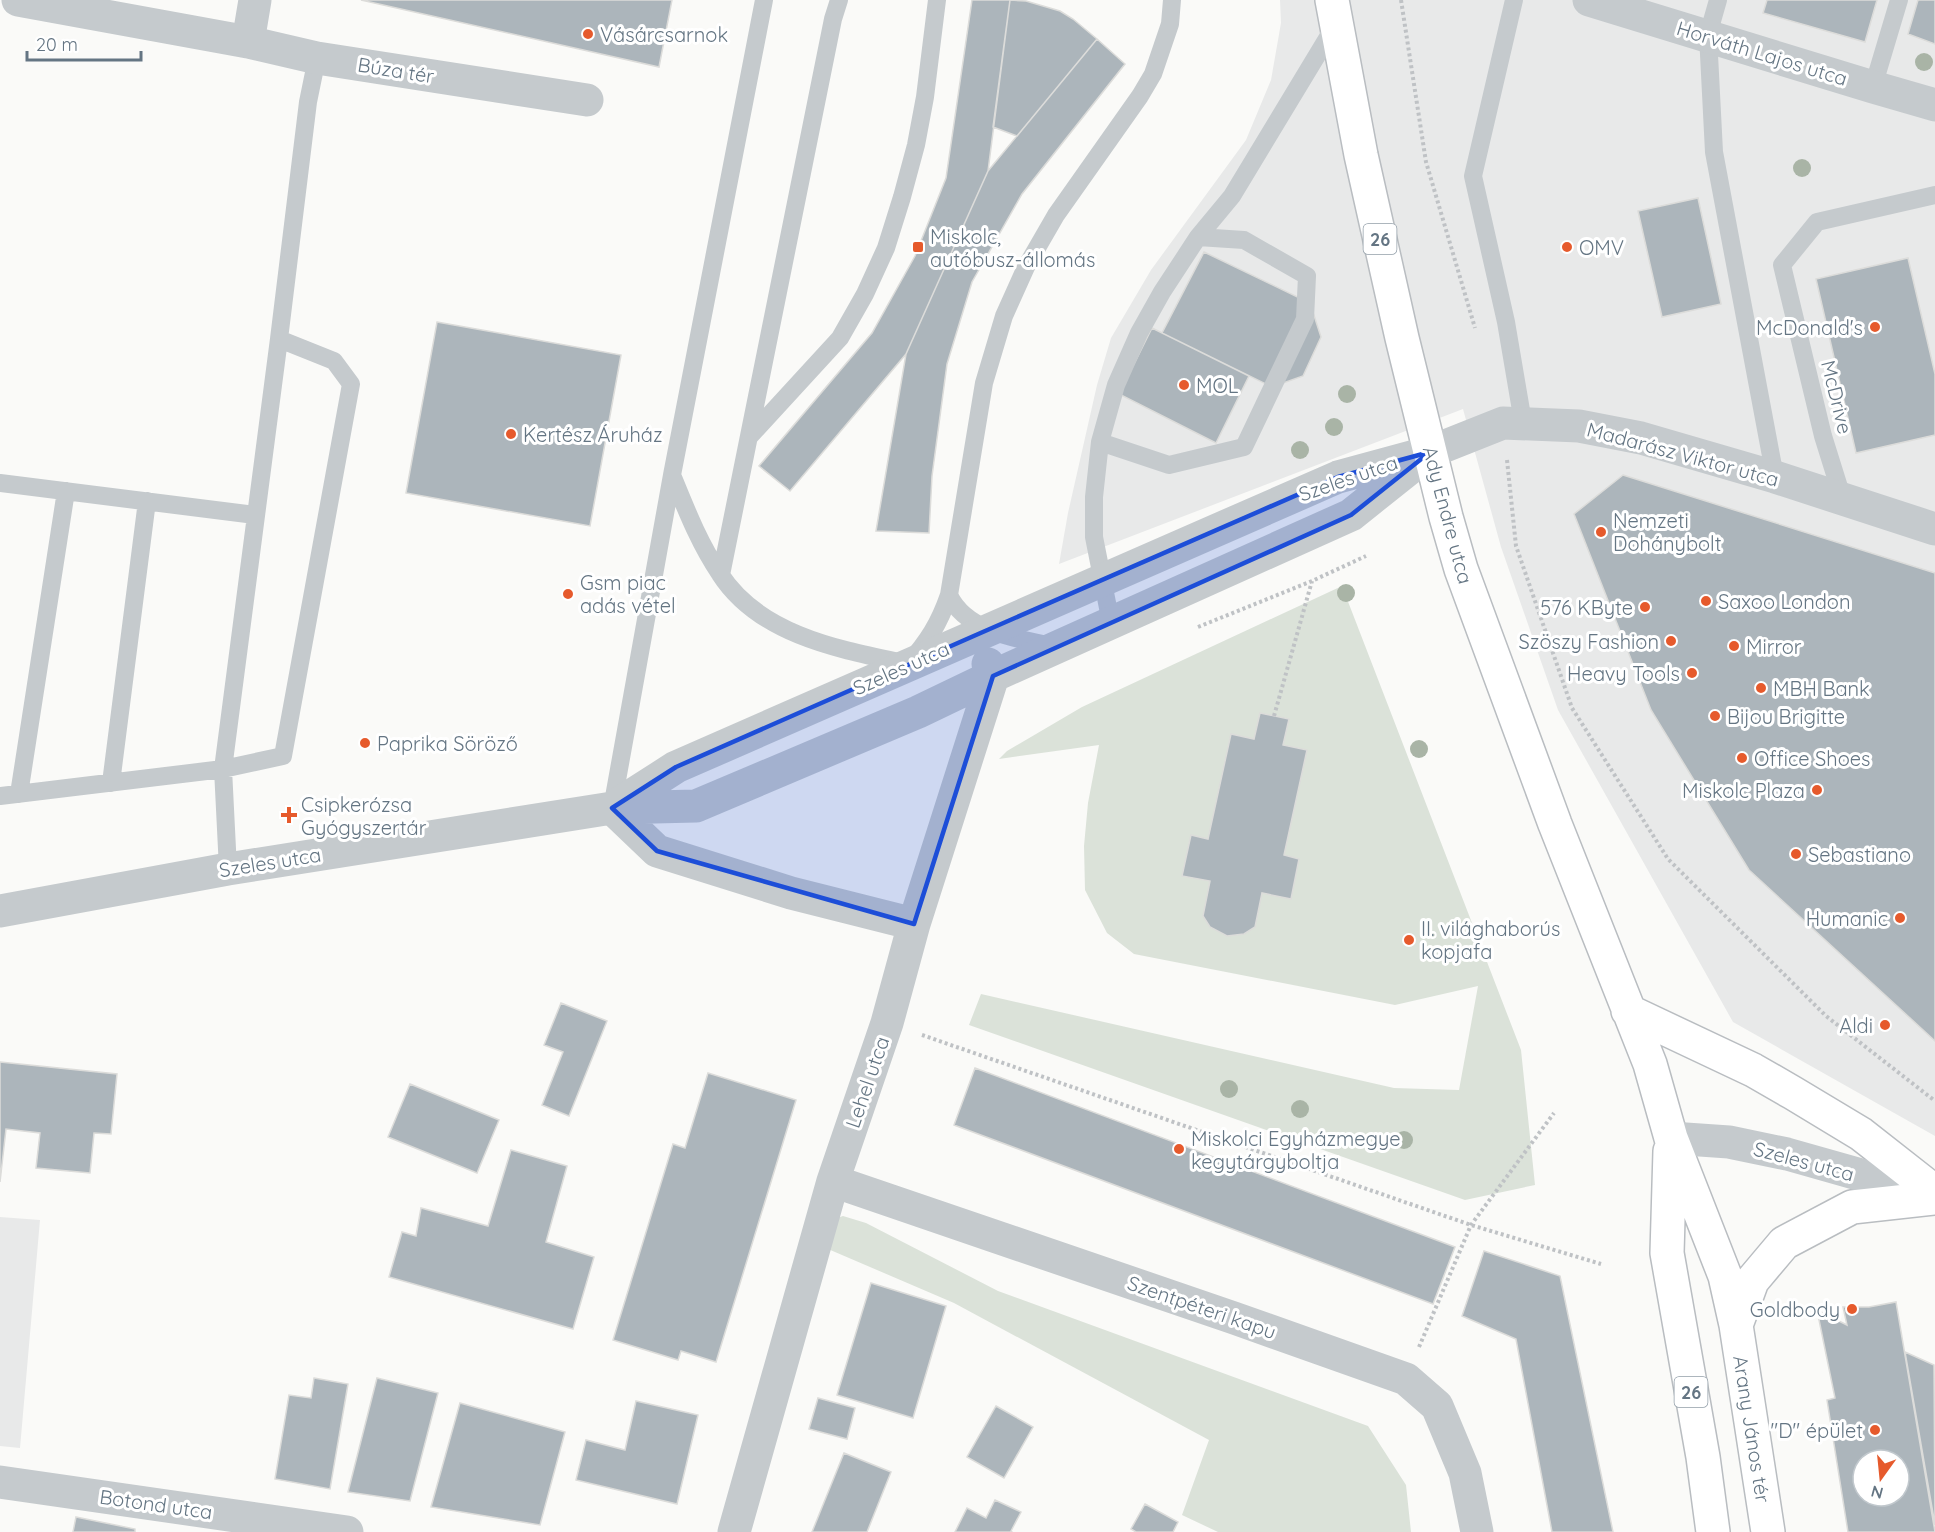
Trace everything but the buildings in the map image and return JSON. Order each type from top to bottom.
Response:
[{"type":"main road","name":"Ady Endre utca","points":[[1334,12],[1366,178],[1402,338],[1461,569],[1555,824],[1628,1011]]},
{"type":"main road","name":"26","points":[[1628,1011],[1650,1064],[1671,1138],[1725,1276],[1737,1325]]},
{"type":"main road","points":[[1628,1011],[1753,1070],[1793,1093],[1861,1134],[1935,1196]]},
{"type":"main road","name":"26","points":[[1671,1138],[1667,1253],[1713,1532]]},
{"type":"main road","points":[[1737,1325],[1752,1281],[1784,1243],[1852,1206],[1935,1196]]},
{"type":"main road","name":"Arany János tér","points":[[1737,1325],[1768,1532]]},
{"type":"street","name":"Búza tér","points":[[18,0],[248,42],[317,58],[587,100]]},
{"type":"street","points":[[248,42],[255,0]]},
{"type":"street","name":"Horváth Lajos utca","points":[[1589,0],[1935,105]]},
{"type":"street","name":"Madarász Viktor utca","points":[[1430,452],[1513,422],[1579,426],[1641,438],[1775,477],[1935,529]]},
{"type":"street","name":"Szeles utca","points":[[612,808],[676,767],[1338,477],[1430,452]]},
{"type":"street","name":"Szeles utca","points":[[0,911],[228,868],[612,808],[696,806],[918,712],[1351,515],[1430,452]]},
{"type":"street","points":[[983,632],[993,676]]},
{"type":"street","name":"Lehel utca","points":[[734,1532],[833,1180],[887,1023],[914,924],[993,676]]},
{"type":"street","points":[[612,808],[657,851],[791,892],[914,924]]},
{"type":"street","name":"Szeles utca","points":[[1671,1138],[1729,1142],[1775,1152],[1935,1196]]},
{"type":"street","name":"Szentpéteri kapu","points":[[833,1180],[1406,1379],[1437,1406],[1465,1473],[1477,1532]]},
{"type":"street","name":"Botond utca","points":[[0,1482],[347,1532]]},
{"type":"lane","points":[[721,575],[833,19],[839,0]]},
{"type":"lane","points":[[748,437],[840,338],[865,294],[886,248],[916,145],[925,97],[937,0]]},
{"type":"lane","points":[[672,475],[693,527],[721,575],[743,600],[774,623],[813,641],[851,652],[909,664],[941,620],[949,595],[984,383],[1004,316],[1026,267],[1056,215],[1153,74],[1170,24],[1172,0]]},
{"type":"lane","points":[[1513,422],[1506,322],[1473,176],[1514,0]]},
{"type":"lane","points":[[1718,0],[1708,35],[1714,152],[1775,477]]},
{"type":"lane","points":[[1873,87],[1899,0]]},
{"type":"lane","points":[[612,808],[672,475],[766,1]]},
{"type":"lane","points":[[1111,623],[1094,537],[1094,497],[1100,442],[1116,385],[1139,333],[1162,292],[1198,237],[1232,196],[1334,12]]},
{"type":"lane","points":[[228,868],[223,769],[308,102],[317,58]]},
{"type":"lane","name":"McDrive","points":[[1843,500],[1823,436],[1782,265],[1817,222],[1935,195]]},
{"type":"lane","points":[[1100,442],[1169,465],[1244,447],[1260,415],[1305,319],[1307,276],[1244,240],[1198,237]]},
{"type":"lane","points":[[0,796],[223,769],[284,756],[351,384],[334,361],[279,339]]},
{"type":"lane","points":[[0,483],[255,515]]},
{"type":"lane","points":[[19,794],[66,491]]},
{"type":"lane","points":[[111,783],[147,501]]},
{"type":"lane","points":[[949,595],[954,606],[983,632],[1057,647]]},
{"type":"path","points":[[1401,0],[1426,162],[1476,332]]},
{"type":"path","points":[[1513,422],[1516,546],[1572,708],[1668,859],[1826,1016],[1935,1101]]},
{"type":"path","points":[[1274,716],[1312,581],[1366,556]]},
{"type":"path","points":[[887,1023],[1471,1225],[1601,1264]]},
{"type":"path","points":[[1406,1379],[1471,1225],[1554,1113]]},
{"type":"highlighted area","points":[[1430,452],[1351,515],[993,676],[914,924],[657,851],[612,808],[676,767],[1338,477]]},
{"type":"shaded area","points":[[1280,0],[1935,0],[1935,1136],[1733,1022],[1558,710],[1501,547],[1463,409],[1059,564],[1097,385],[1111,338],[1151,270],[1246,140],[1271,80],[1281,23]]},
{"type":"shaded area","points":[[1342,586],[1521,1050],[1535,1185],[1465,1200],[969,1025],[981,994],[1394,1088],[1459,1090],[1478,986],[1395,1005],[1134,954],[1107,933],[1085,890],[1084,846],[1088,803],[1099,745],[999,759],[1007,751],[1082,707]]},
{"type":"shaded area","points":[[843,1216],[866,1223],[998,1291],[1368,1426],[1406,1485],[1411,1532],[1218,1532],[1182,1515],[1209,1440],[954,1303],[814,1243],[825,1222]]},
{"type":"shaded area","points":[[0,1217],[40,1220],[20,1448],[0,1446]]},
{"type":"place","name":"Vásárcsarnok","points":[[588,34]]},
{"type":"place","name":"Miskolc, autóbusz-állomás","points":[[918,247]]},
{"type":"place","name":"OMV","points":[[1567,247]]},
{"type":"place","name":"McDonald's","points":[[1875,327]]},
{"type":"place","name":"MOL","points":[[1184,385]]},
{"type":"place","name":"Kertész Áruház","points":[[511,434]]},
{"type":"place","name":"Nemzeti Dohánybolt","points":[[1601,532]]},
{"type":"place","name":"Gsm piac adás vétel","points":[[568,594]]},
{"type":"place","name":"Saxoo London","points":[[1706,601]]},
{"type":"place","name":"576 KByte","points":[[1645,607]]},
{"type":"place","name":"Szöszy Fashion","points":[[1671,641]]},
{"type":"place","name":"Mirror","points":[[1734,646]]},
{"type":"place","name":"Heavy Tools","points":[[1692,673]]},
{"type":"place","name":"MBH Bank","points":[[1761,688]]},
{"type":"place","name":"Bijou Brigitte","points":[[1715,716]]},
{"type":"place","name":"Paprika Söröző","points":[[365,743]]},
{"type":"place","name":"Office Shoes","points":[[1742,758]]},
{"type":"place","name":"Miskolc Plaza","points":[[1817,790]]},
{"type":"place","name":"Csipkerózsa Gyógyszertár","points":[[289,815]]},
{"type":"place","name":"Sebastiano","points":[[1796,854]]},
{"type":"place","name":"Humanic","points":[[1900,918]]},
{"type":"place","name":"II. világhaborús kopjafa","points":[[1409,940]]},
{"type":"place","name":"Aldi","points":[[1885,1025]]},
{"type":"place","name":"Miskolci Egyházmegye kegytárgyboltja","points":[[1179,1149]]},
{"type":"place","name":"Goldbody","points":[[1852,1309]]},
{"type":"place","name":"\"D\" épület","points":[[1875,1430]]}]
